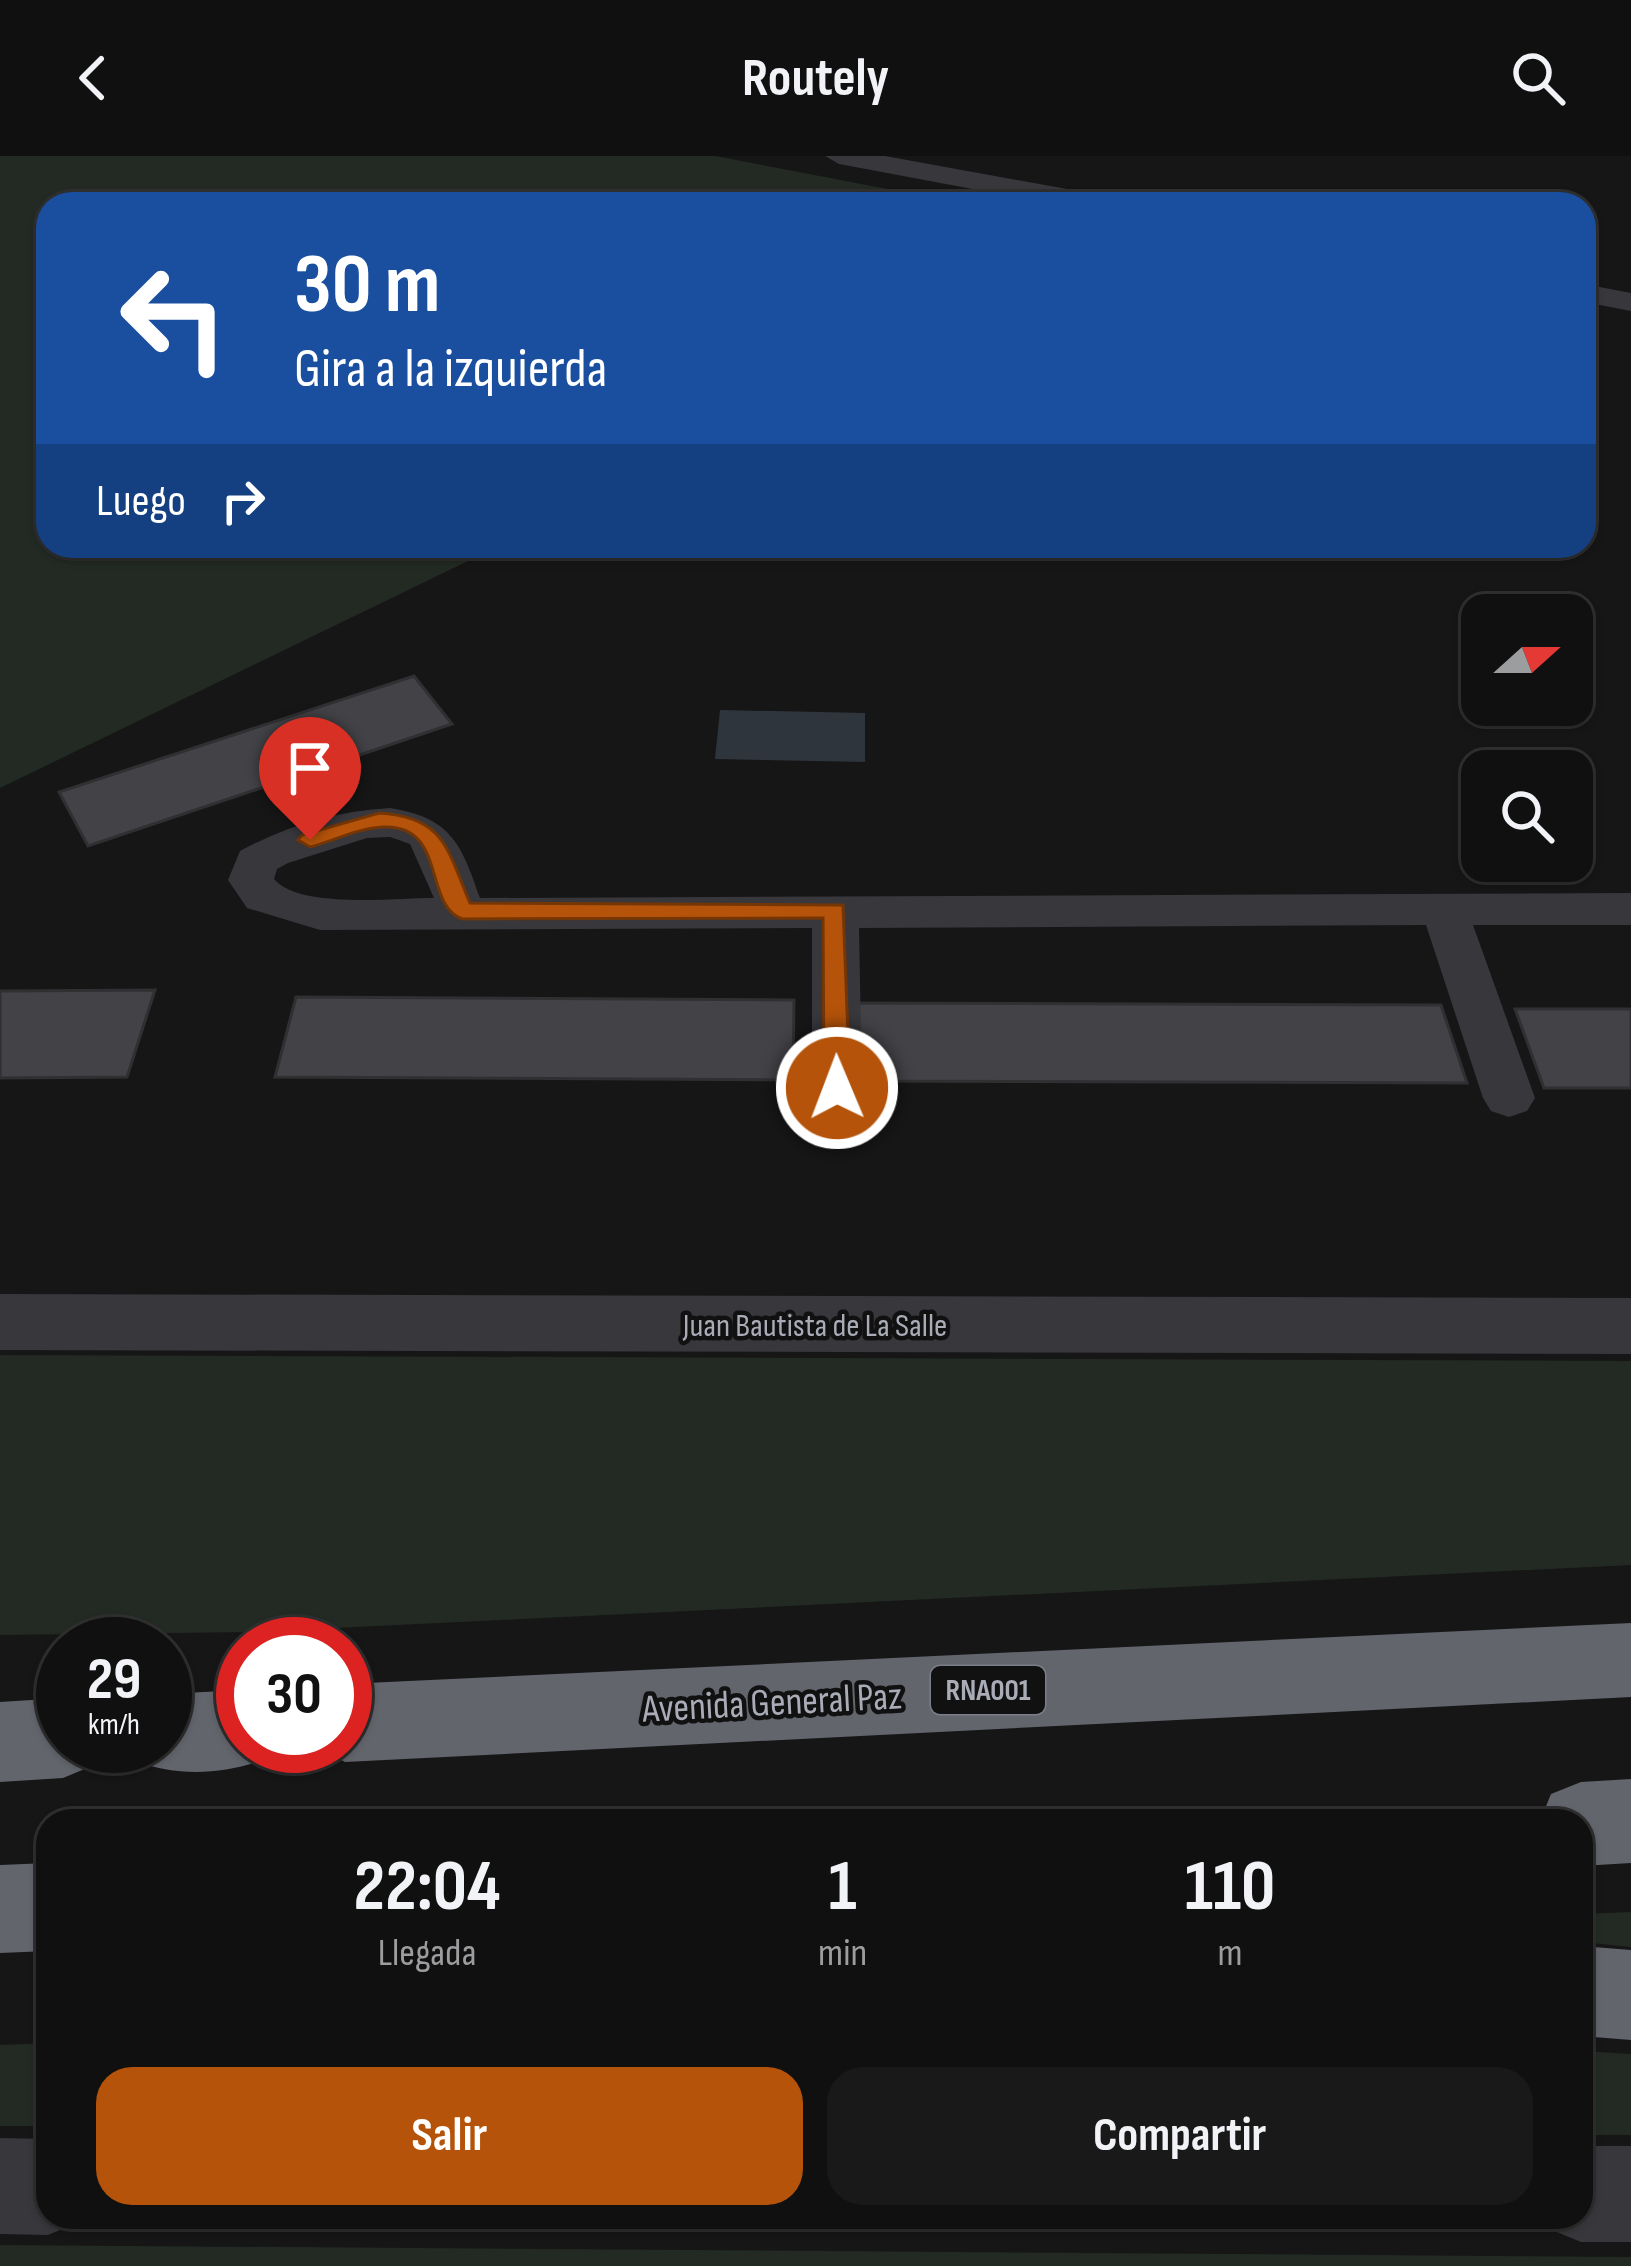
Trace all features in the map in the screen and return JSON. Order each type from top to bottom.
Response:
[{"type":"highway","name":"Avenida General Paz","points":[[372,1723],[1631,1660]]},
{"type":"highway","points":[[0,1742],[36,1740]]},
{"type":"highway","points":[[1593,1823],[1631,1821]]},
{"type":"highway","points":[[0,1909],[36,1908]]},
{"type":"highway","points":[[1593,1991],[1631,1995]]},
{"type":"street","points":[[838,156],[1034,192]]},
{"type":"street","points":[[1596,295],[1631,302]]},
{"type":"street","points":[[1444,909],[1509,1098]]},
{"type":"street","points":[[462,911],[1631,909]]},
{"type":"street","points":[[835,910],[837,1088]]},
{"type":"street","name":"Juan Bautista de La Salle","points":[[0,1322],[1631,1326]]},
{"type":"street","points":[[0,2186],[36,2187]]},
{"type":"street","points":[[1593,2194],[1631,2194]]},
{"type":"shaded area","points":[[0,156],[715,156],[903,192],[36,192],[36,558],[474,558],[0,788]]},
{"type":"shaded area","points":[[720,710],[865,713],[865,762],[715,759]]},
{"type":"shaded area","points":[[0,1355],[1631,1361],[1631,1565],[372,1626],[372,1617],[216,1617],[216,1632],[192,1633],[192,1617],[36,1617],[36,1635],[0,1635]]},
{"type":"shaded area","points":[[1631,1912],[1631,1947],[1593,1943],[1593,1914]]},
{"type":"shaded area","points":[[36,2044],[36,2126],[0,2126],[0,2045]]},
{"type":"shaded area","points":[[1593,2052],[1631,2054],[1631,2135],[1593,2135]]},
{"type":"shaded area","points":[[0,2245],[1631,2257],[1631,2266],[0,2266]]},
{"type":"building","points":[[414,676],[452,724],[88,846],[59,792]]},
{"type":"building","points":[[155,990],[127,1077],[0,1078],[0,991]]},
{"type":"building","points":[[296,997],[794,1000],[793,1080],[275,1077]]},
{"type":"building","points":[[852,1003],[1441,1005],[1467,1083],[853,1081]]},
{"type":"building","points":[[1515,1009],[1631,1009],[1631,1088],[1544,1088]]},
{"type":"route","points":[[310,840],[379,820],[407,822],[431,837],[462,911],[835,910],[837,1088]]}]
